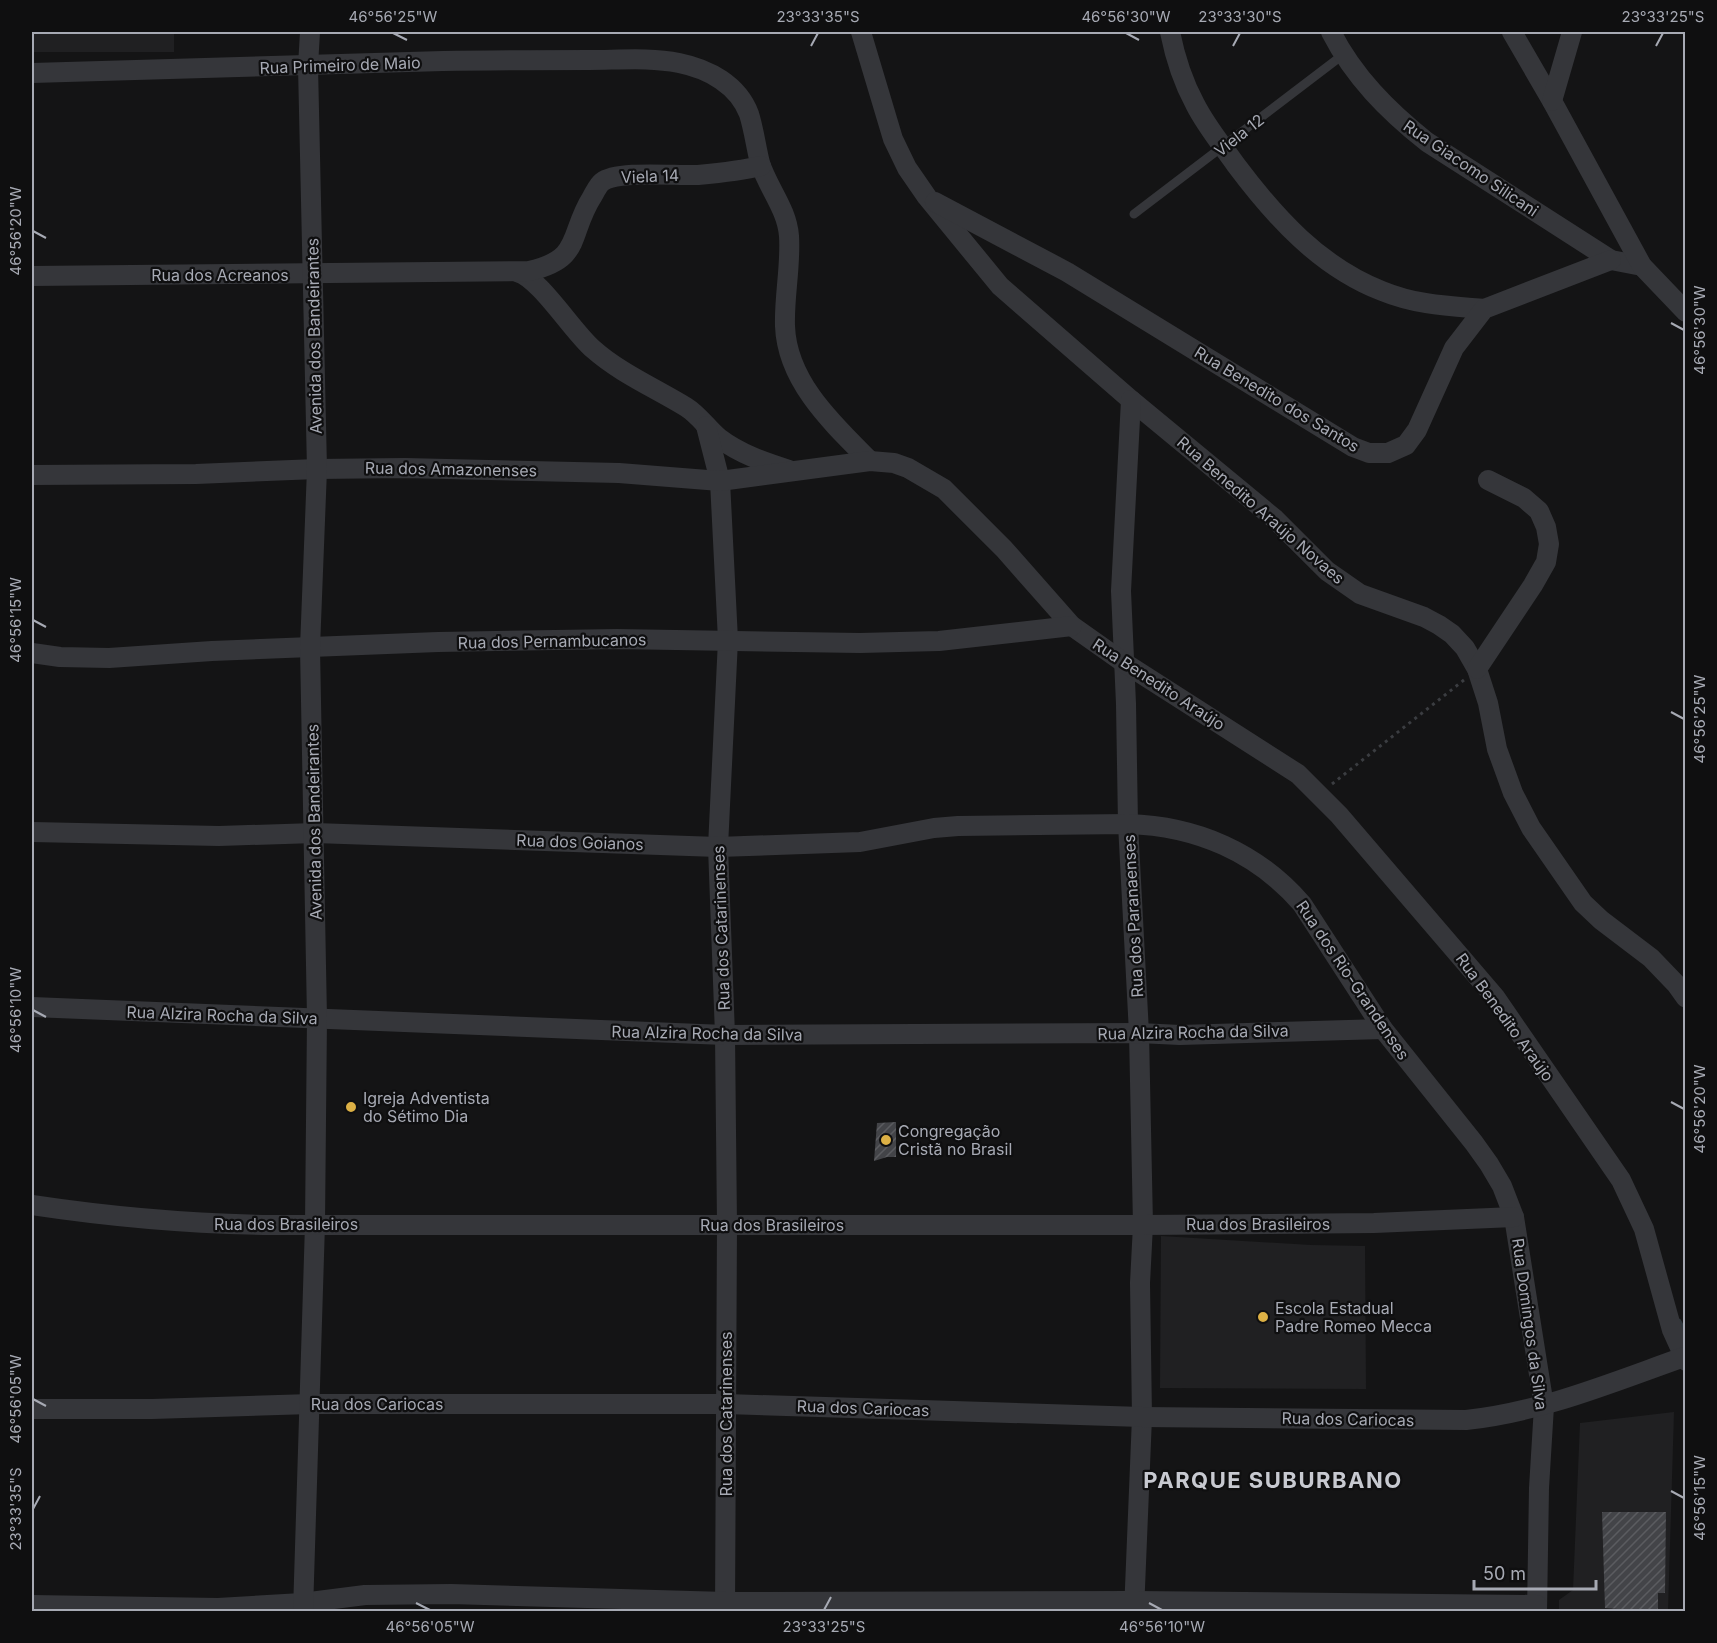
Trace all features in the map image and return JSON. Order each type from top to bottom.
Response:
[{"type":"street","name":"Avenida dos Bandeirantes","points":[[303,1607],[311,1404],[317,1018],[310,648],[316,469],[310,32]]},
{"type":"street","name":"Rua Benedito Araújo Novaes","points":[[861,32],[893,139],[907,168],[927,197],[1000,286],[1131,400],[1275,519],[1327,571],[1360,594],[1424,617],[1446,630],[1465,648],[1477,669],[1488,703],[1497,749],[1513,793],[1536,836],[1583,903],[1601,920],[1651,958],[1686,998]]},
{"type":"street","points":[[1170,32],[1186,85],[1196,106],[1223,147],[1277,216],[1323,258],[1352,277],[1382,291],[1426,305],[1484,309],[1611,260]]},
{"type":"street","name":"Rua Giacomo Silicani","points":[[1331,32],[1372,93],[1427,142],[1611,260],[1642,267]]},
{"type":"street","points":[[1512,32],[1642,267],[1686,312]]},
{"type":"street","points":[[1552,101],[1572,32]]},
{"type":"street","name":"Rua Primeiro de Maio","points":[[32,73],[487,60],[648,60],[679,63],[696,68],[733,87],[743,100],[750,116],[761,165]]},
{"type":"street","points":[[761,165],[783,209],[789,234],[785,328],[789,353],[797,374],[812,397],[840,431],[870,461]]},
{"type":"street","name":"Viela 14","points":[[517,272],[542,268],[565,257],[588,204],[602,182],[616,176],[697,175],[739,171],[761,165]]},
{"type":"street","name":"Rua Benedito dos Santos","points":[[927,197],[1067,272],[1353,447],[1369,453],[1388,453],[1406,445],[1417,430],[1454,348],[1484,309]]},
{"type":"street","points":[[517,272],[535,283],[574,331],[592,349],[615,366],[688,409],[719,437],[748,455],[794,471]]},
{"type":"street","name":"Rua dos Acreanos","points":[[32,276],[517,272]]},
{"type":"street","name":"Rua dos Paranaenses","points":[[1131,400],[1121,591],[1128,824],[1139,1033],[1143,1225],[1140,1283],[1142,1417],[1134,1606]]},
{"type":"street","name":"Rua dos Catarinenses","points":[[706,426],[720,481],[728,640],[718,847],[725,1035],[728,1225],[726,1607]]},
{"type":"street","name":"Rua dos Amazonenses","points":[[32,475],[196,474],[405,468],[619,473],[720,481],[870,461]]},
{"type":"street","name":"Rua Benedito Araújo","points":[[870,461],[894,463],[908,468],[944,489],[1004,549],[1072,626],[1123,662],[1280,761],[1298,774],[1340,815],[1495,997],[1621,1180],[1644,1229],[1672,1330],[1685,1359]]},
{"type":"street","points":[[1477,669],[1533,585],[1546,562],[1549,544],[1546,527],[1539,511],[1524,498],[1488,480]]},
{"type":"street","name":"Rua dos Pernambucanos","points":[[32,653],[60,657],[109,658],[212,651],[527,640],[617,639],[701,642],[728,640],[860,643],[939,641],[1072,626]]},
{"type":"street","name":"Rua dos Goianos","points":[[32,832],[219,836],[315,833],[718,847],[860,843],[934,828],[958,826],[1037,823],[1128,824]]},
{"type":"street","name":"Rua dos Rio-Grandenses","points":[[1128,824],[1172,828],[1205,837],[1257,864],[1287,886],[1328,942],[1383,1029],[1474,1143],[1502,1186],[1514,1217]]},
{"type":"street","name":"Rua Alzira Rocha da Silva","points":[[32,1007],[725,1035],[1139,1033],[1180,1035],[1383,1029]]},
{"type":"street","name":"Rua dos Brasileiros","points":[[32,1205],[105,1216],[204,1224],[1143,1225],[1385,1223],[1514,1217]]},
{"type":"street","name":"Rua Domingos da Silva","points":[[1514,1217],[1544,1406],[1539,1488],[1537,1608]]},
{"type":"street","name":"Rua dos Cariocas","points":[[32,1408],[152,1409],[311,1404],[726,1404],[1142,1417],[1466,1420],[1497,1417],[1544,1406],[1685,1359]]},
{"type":"street","points":[[32,1605],[303,1607],[365,1595],[451,1594],[726,1607],[1537,1608]]},
{"type":"lane","name":"Viela 12","points":[[1134,214],[1344,54]]},
{"type":"path","points":[[1319,794],[1477,669]]},
{"type":"shaded area","points":[[32,32],[174,32],[174,52],[32,52]]},
{"type":"shaded area","name":"Escola Estadual Padre Romeo Mecca","points":[[1161,1236],[1365,1246],[1366,1389],[1160,1388]]},
{"type":"shaded area","points":[[1674,1412],[1668,1611],[1559,1611],[1559,1600],[1573,1590],[1580,1423]]},
{"type":"building","name":"Congregação Cristã no Brasil","points":[[896,1122],[896,1157],[874,1161],[877,1123]]},
{"type":"building","points":[[1602,1512],[1666,1512],[1665,1593],[1658,1593],[1658,1612],[1618,1612],[1618,1609],[1605,1608]]},
{"type":"waterway","points":[[1679,1321],[1686,1334]]},
{"type":"place","name":"Igreja Adventista do Sétimo Dia","points":[[351,1107]]},
{"type":"place","name":"Congregação Cristã no Brasil","points":[[886,1140]]},
{"type":"place","name":"Escola Estadual Padre Romeo Mecca","points":[[1263,1317]]},
{"type":"district","name":"PARQUE SUBURBANO","points":[[1273,1480]]}]
